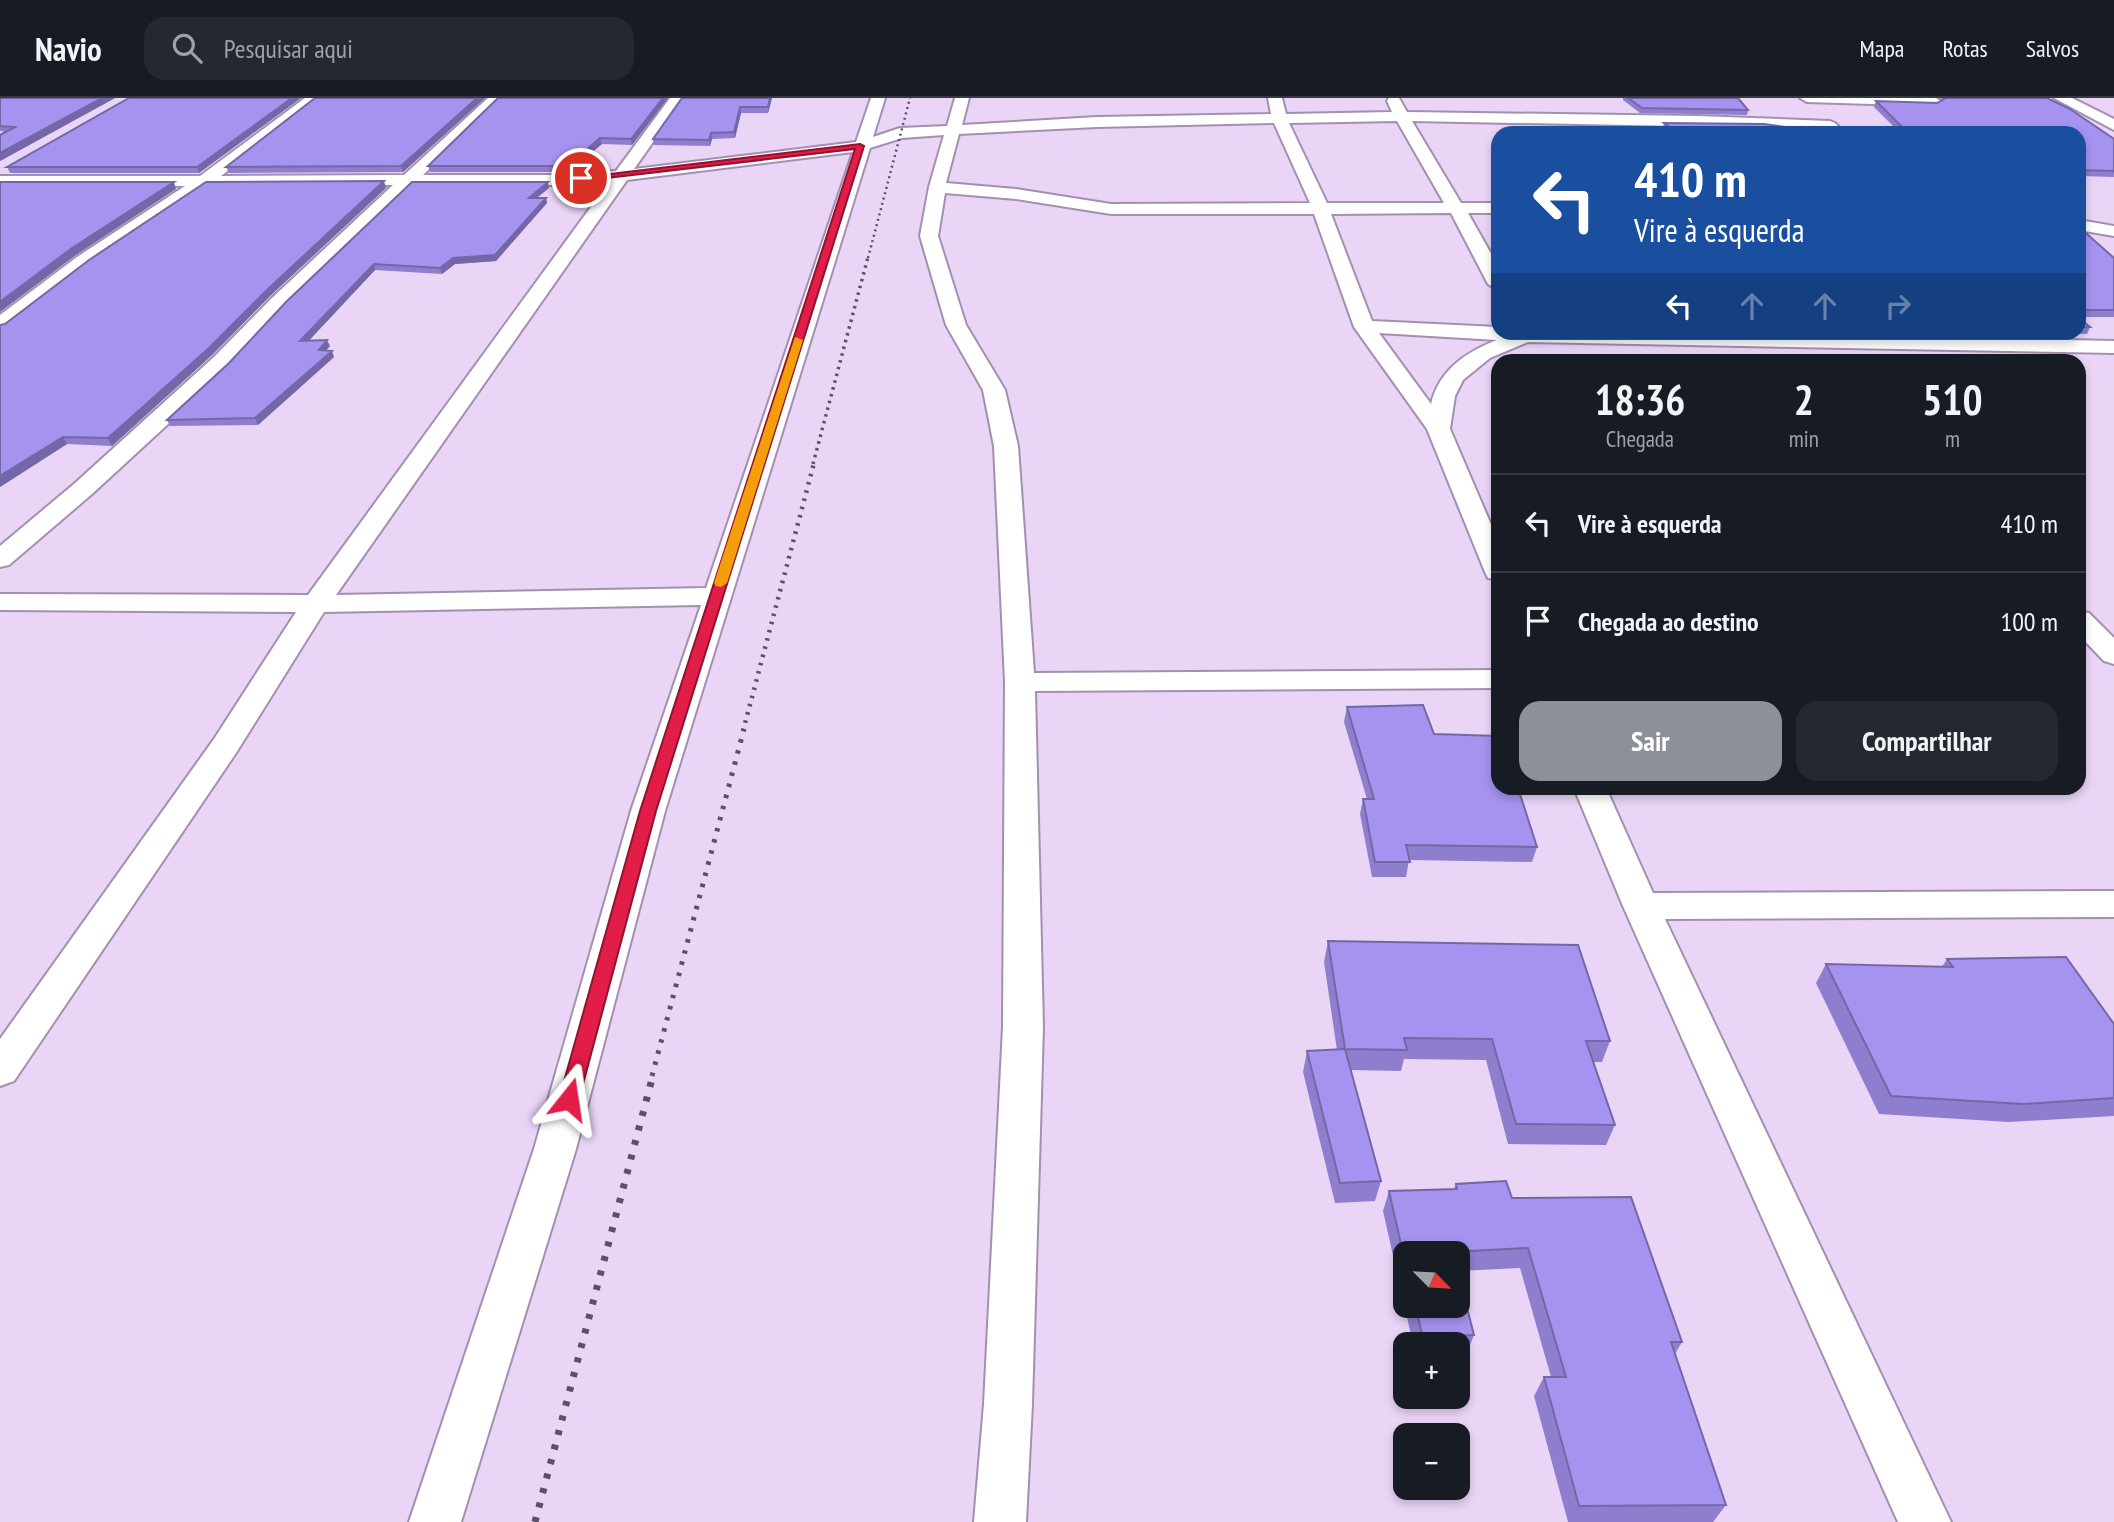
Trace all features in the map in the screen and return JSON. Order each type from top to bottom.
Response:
[{"type":"street","points":[[0,325],[84,261],[205,180],[314,98]]},
{"type":"street","points":[[0,559],[83,489],[222,362],[279,302],[496,98]]},
{"type":"street","points":[[0,1070],[225,746],[316,603],[677,98]]},
{"type":"street","points":[[435,1522],[555,1149],[648,811],[860,146],[878,98]]},
{"type":"street","points":[[962,98],[937,187],[929,236],[956,325],[994,390],[1006,446],[1020,682],[1023,1027],[1008,1405],[1000,1522]]},
{"type":"street","points":[[1392,98],[1491,271]]},
{"type":"street","points":[[1503,98],[1526,126]]},
{"type":"street","points":[[1790,98],[1828,126]]},
{"type":"street","points":[[1807,98],[1935,102]]},
{"type":"street","points":[[2061,98],[2114,125]]},
{"type":"street","points":[[1621,103],[1643,126]]},
{"type":"street","points":[[1090,107],[1097,122]]},
{"type":"street","points":[[0,181],[561,180],[621,176],[860,146],[900,133],[1097,122],[1277,107],[1402,116],[1756,121],[1799,126]]},
{"type":"street","points":[[1277,107],[1320,207],[1364,327],[1438,429],[1491,555]]},
{"type":"street","points":[[937,187],[1016,194],[1111,209],[1244,211],[1320,207],[1491,208]]},
{"type":"street","points":[[2086,226],[2114,231]]},
{"type":"street","points":[[1364,327],[1491,332]]},
{"type":"street","points":[[1438,429],[1447,387],[1462,368],[1481,353],[1511,340]]},
{"type":"street","points":[[1783,340],[1838,340]]},
{"type":"street","points":[[2027,340],[2114,348]]},
{"type":"street","points":[[1818,342],[1829,354]]},
{"type":"street","points":[[0,602],[124,605],[716,596]]},
{"type":"street","points":[[2086,626],[2114,655]]},
{"type":"street","points":[[1020,682],[1491,679]]},
{"type":"street","points":[[1593,795],[1641,906],[1925,1522]]},
{"type":"street","points":[[1641,906],[2114,904]]},
{"type":"building","points":[[0,98],[102,98],[0,153],[0,135],[15,127],[0,126]]},
{"type":"building","points":[[129,98],[292,98],[197,167],[7,167]]},
{"type":"building","points":[[315,98],[477,98],[401,166],[226,167]]},
{"type":"building","points":[[498,98],[663,98],[631,139],[600,138],[567,166],[428,166]]},
{"type":"building","points":[[682,98],[770,98],[768,107],[740,107],[734,132],[711,133],[709,140],[653,139]]},
{"type":"building","points":[[1628,98],[1738,98],[1748,110],[1642,108]]},
{"type":"building","points":[[1946,98],[2047,98],[2070,109],[2114,139],[2114,171],[2086,170],[2086,126],[1901,126],[1876,101],[1937,103]]},
{"type":"building","points":[[1664,123],[1778,126],[1668,126]]},
{"type":"building","points":[[384,181],[209,348],[108,438],[63,437],[0,476],[0,325],[5,324],[89,260],[206,182]]},
{"type":"building","points":[[0,182],[174,182],[72,248],[0,302]]},
{"type":"building","points":[[412,182],[548,182],[529,198],[546,198],[495,255],[453,258],[440,268],[374,264],[300,341],[327,340],[319,350],[332,351],[255,418],[167,420],[229,363],[286,302]]},
{"type":"building","points":[[2086,233],[2114,258],[2114,310],[2086,310]]},
{"type":"building","points":[[1423,705],[1434,734],[1491,736],[1491,795],[1520,795],[1537,847],[1406,845],[1410,862],[1375,862],[1363,799],[1374,799],[1347,707]]},
{"type":"building","points":[[1328,941],[1578,945],[1610,1041],[1586,1041],[1615,1125],[1516,1124],[1492,1039],[1404,1038],[1407,1050],[1345,1049]]},
{"type":"building","points":[[2066,957],[2114,1024],[2114,1098],[2023,1104],[1891,1096],[1826,964],[1953,967],[1947,959]]},
{"type":"building","points":[[1345,1049],[1381,1181],[1340,1183],[1307,1051]]},
{"type":"building","points":[[1506,1181],[1512,1198],[1631,1197],[1682,1342],[1671,1342],[1726,1505],[1579,1506],[1544,1377],[1566,1377],[1528,1248],[1470,1251],[1470,1241],[1400,1241],[1389,1191],[1457,1189],[1456,1184]]},
{"type":"building","points":[[1418,1318],[1470,1318],[1474,1335],[1470,1335],[1470,1332],[1422,1332]]},
{"type":"railway","points":[[868,258],[910,98]]},
{"type":"railway","points":[[813,464],[868,257]]},
{"type":"railway","points":[[743,731],[814,463]]},
{"type":"railway","points":[[652,1076],[744,729]]},
{"type":"railway","points":[[535,1522],[653,1075]]},
{"type":"slow traffic","points":[[721,583],[798,340]]},
{"type":"route","points":[[569,1099],[648,811],[860,146],[621,176],[581,178]]}]
